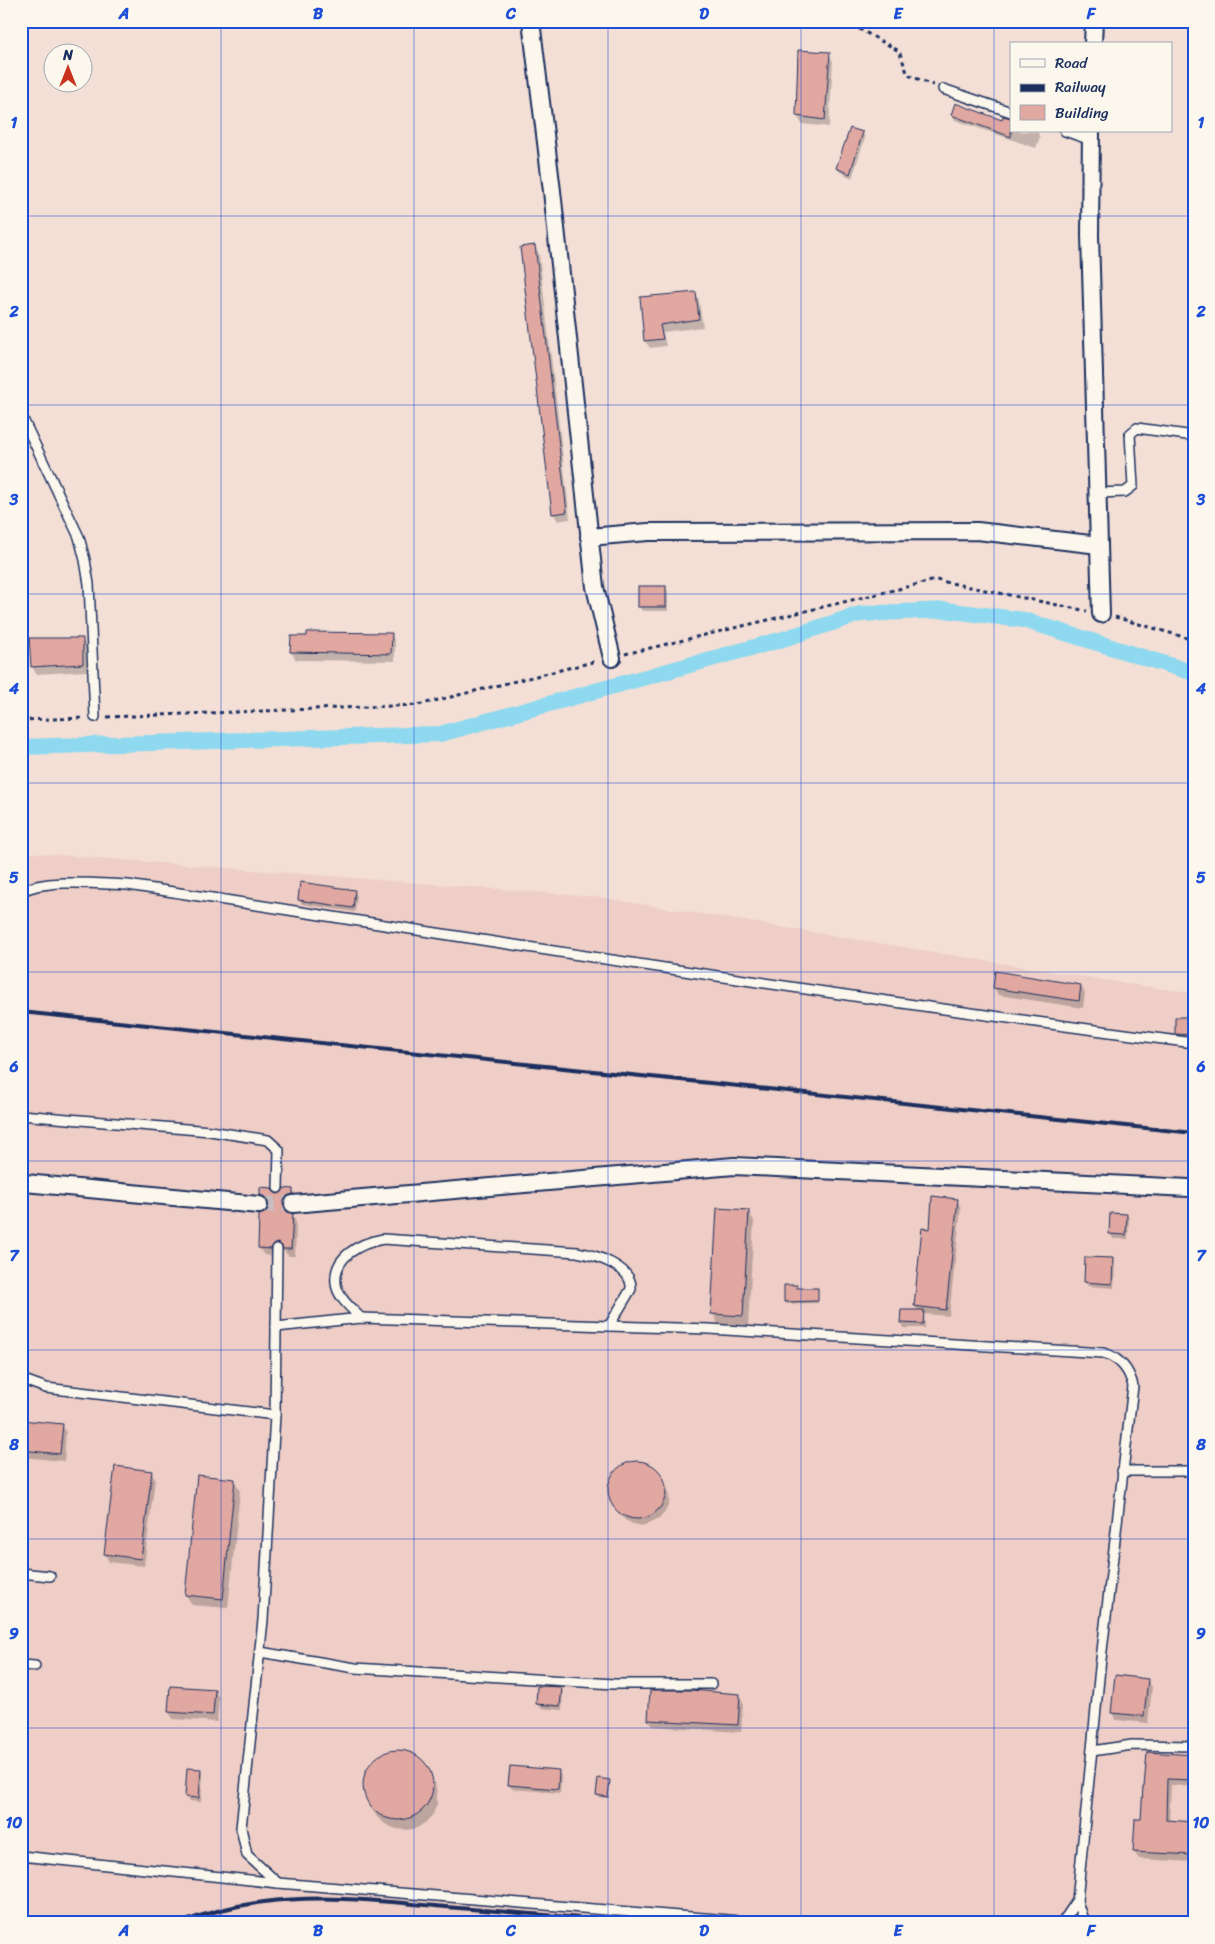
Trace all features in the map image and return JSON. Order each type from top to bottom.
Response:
[{"type":"street","points":[[531,21],[552,191],[595,587],[612,658]]},
{"type":"street","points":[[1093,42],[1094,21]]},
{"type":"street","points":[[1091,136],[1090,235],[1101,614]]},
{"type":"street","points":[[589,537],[648,532],[977,531],[1099,545]]},
{"type":"street","points":[[293,1204],[734,1166],[1189,1188]]},
{"type":"street","points":[[25,1183],[260,1205]]},
{"type":"lane","points":[[943,89],[1010,112]]},
{"type":"lane","points":[[1071,132],[1091,136]]},
{"type":"lane","points":[[21,415],[79,537],[85,560],[89,584],[95,718]]},
{"type":"lane","points":[[1098,493],[1125,492],[1133,486],[1130,434],[1137,428],[1194,436]]},
{"type":"lane","points":[[21,892],[27,888],[56,884],[128,884],[680,971],[1194,1043]]},
{"type":"lane","points":[[21,1115],[210,1131],[268,1140],[279,1150],[278,1188]]},
{"type":"lane","points":[[361,1318],[342,1298],[336,1284],[338,1270],[344,1257],[354,1248],[382,1239],[577,1252],[595,1255],[608,1260],[625,1273],[632,1285],[610,1326]]},
{"type":"lane","points":[[277,1249],[275,1415],[264,1620],[240,1828],[247,1855],[278,1883]]},
{"type":"lane","points":[[276,1327],[361,1318],[709,1329],[1104,1353],[1114,1356],[1130,1373],[1133,1386],[1122,1471],[1077,1901],[1084,1923]]},
{"type":"lane","points":[[21,1380],[46,1388],[275,1415]]},
{"type":"lane","points":[[1122,1471],[1194,1471]]},
{"type":"lane","points":[[21,1573],[50,1576]]},
{"type":"lane","points":[[260,1652],[355,1668],[614,1684],[711,1684]]},
{"type":"lane","points":[[21,1665],[35,1666]]},
{"type":"lane","points":[[1092,1751],[1132,1745],[1194,1746]]},
{"type":"lane","points":[[21,1856],[278,1883],[765,1923]]},
{"type":"lane","points":[[1062,1923],[1077,1901]]},
{"type":"path","points":[[845,21],[899,51],[908,75],[943,89]]},
{"type":"shaded area","points":[[21,852],[598,897],[1128,984],[1194,993],[1194,1923],[21,1923]]},
{"type":"building","points":[[798,50],[830,52],[825,120],[796,116]]},
{"type":"building","points":[[955,103],[1002,120],[1003,116],[1010,118],[1011,137],[951,115]]},
{"type":"building","points":[[850,128],[863,132],[850,174],[836,168]]},
{"type":"building","points":[[535,245],[567,512],[552,514],[520,247]]},
{"type":"building","points":[[696,292],[699,319],[660,325],[663,339],[644,341],[640,297]]},
{"type":"building","points":[[638,586],[666,586],[666,607],[638,607]]},
{"type":"building","points":[[307,632],[392,633],[391,654],[290,652],[291,636],[307,636]]},
{"type":"building","points":[[29,638],[83,638],[83,664],[31,667]]},
{"type":"building","points":[[300,882],[355,890],[353,908],[298,900]]},
{"type":"building","points":[[995,971],[1081,985],[1079,1001],[993,988]]},
{"type":"building","points":[[1175,1017],[1194,1017],[1194,1035],[1175,1034]]},
{"type":"building","points":[[260,1187],[272,1188],[277,1194],[281,1193],[284,1188],[293,1189],[293,1194],[287,1196],[283,1204],[285,1210],[293,1214],[291,1249],[283,1249],[278,1243],[274,1244],[271,1249],[258,1248],[259,1215],[267,1211],[269,1205],[265,1197],[260,1195]]},
{"type":"building","points":[[932,1196],[958,1199],[946,1310],[914,1306],[922,1228],[930,1229]]},
{"type":"building","points":[[717,1208],[749,1210],[743,1316],[711,1314]]},
{"type":"building","points":[[1110,1213],[1127,1214],[1126,1235],[1109,1234]]},
{"type":"building","points":[[1085,1257],[1113,1258],[1112,1284],[1084,1282]]},
{"type":"building","points":[[784,1285],[797,1285],[797,1288],[818,1288],[818,1301],[784,1302]]},
{"type":"building","points":[[901,1310],[924,1310],[923,1324],[900,1323]]},
{"type":"building","points":[[21,1420],[63,1424],[60,1454],[21,1450]]},
{"type":"building","points":[[637,1461],[648,1463],[661,1474],[666,1490],[664,1501],[653,1514],[637,1519],[626,1517],[613,1506],[608,1490],[610,1479],[621,1466]]},
{"type":"building","points":[[115,1466],[152,1471],[141,1559],[104,1554]]},
{"type":"building","points":[[197,1475],[235,1479],[223,1599],[185,1595]]},
{"type":"building","points":[[1115,1675],[1148,1679],[1144,1716],[1111,1713]]},
{"type":"building","points":[[170,1686],[215,1689],[213,1715],[168,1712]]},
{"type":"building","points":[[537,1686],[562,1687],[560,1706],[536,1704]]},
{"type":"building","points":[[650,1690],[691,1690],[740,1694],[738,1725],[648,1720]]},
{"type":"building","points":[[398,1750],[417,1756],[427,1766],[433,1785],[427,1804],[417,1814],[398,1820],[379,1814],[369,1804],[363,1785],[369,1766],[379,1756]]},
{"type":"building","points":[[1147,1752],[1194,1755],[1194,1780],[1167,1779],[1166,1820],[1194,1822],[1194,1855],[1133,1852],[1135,1819],[1141,1819]]},
{"type":"building","points":[[510,1766],[559,1770],[558,1789],[508,1785]]},
{"type":"building","points":[[187,1768],[201,1769],[199,1798],[185,1797]]},
{"type":"building","points":[[598,1778],[610,1780],[608,1797],[596,1795]]},
{"type":"waterway","points":[[21,747],[440,734],[780,640],[860,614],[945,610],[1024,620],[1194,673]]},
{"type":"tunnel","points":[[259,1205],[293,1204]]},
{"type":"railway","points":[[21,1012],[1194,1133]]},
{"type":"railway","points":[[180,1923],[246,1904],[312,1899],[377,1901],[635,1923]]}]
